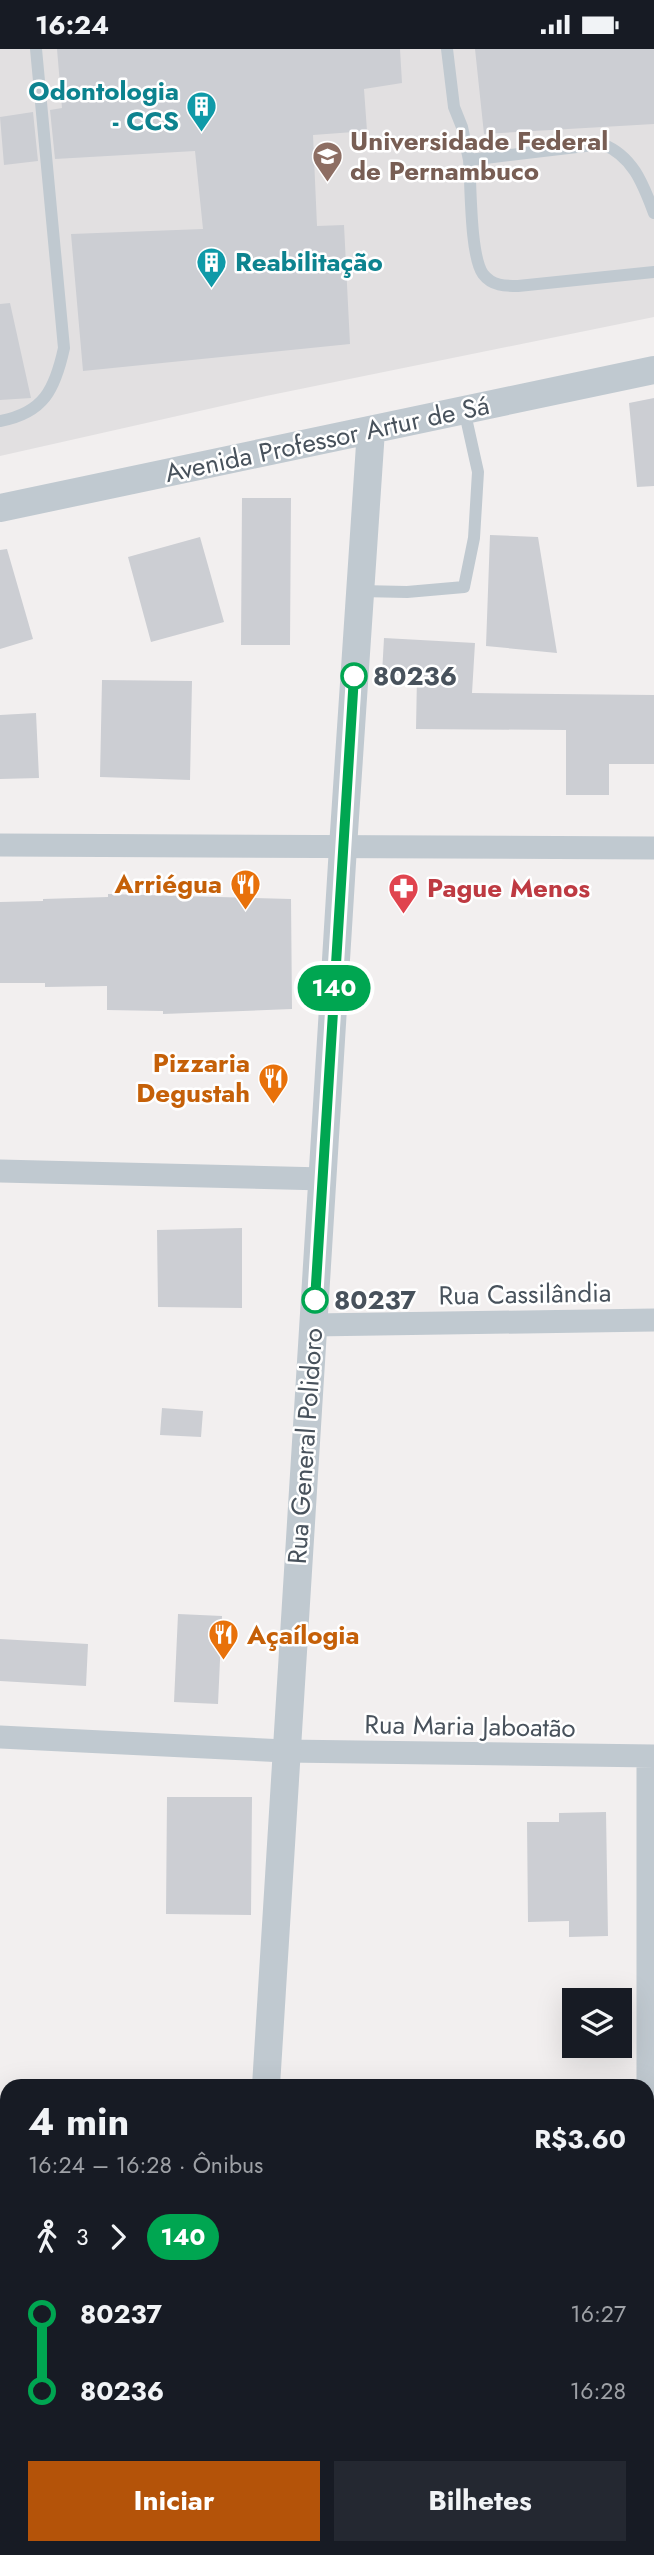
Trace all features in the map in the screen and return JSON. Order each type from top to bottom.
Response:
[{"type":"street","name":"Avenida Professor Artur de Sá","points":[[0,508],[654,370]]},
{"type":"street","name":"Rua General Polidoro","points":[[266,2079],[285,1751],[371,430]]},
{"type":"street","points":[[0,845],[654,848]]},
{"type":"street","points":[[0,1171],[324,1179]]},
{"type":"street","name":"Rua Cassilândia","points":[[313,1325],[654,1320]]},
{"type":"street","name":"Rua Maria Jaboatão","points":[[0,1737],[285,1751],[651,1756]]},
{"type":"street","points":[[648,2079],[651,1756]]},
{"type":"lane","points":[[0,421],[13,419],[35,408],[50,393],[59,372],[64,348],[36,49]]},
{"type":"lane","points":[[447,49],[454,107],[470,160],[476,257],[482,272],[490,281],[503,286],[518,286],[654,272]]},
{"type":"lane","points":[[470,160],[602,144],[614,149],[634,166],[654,213]]},
{"type":"lane","points":[[360,591],[407,592],[464,587],[474,538],[478,472],[464,409]]},
{"type":"shaded area","name":"Universidade Federal de Pernambuco","points":[[0,49],[654,49],[654,317],[266,396],[0,456]]},
{"type":"building","points":[[57,49],[400,49],[402,83],[364,89],[367,131],[313,135],[317,226],[344,225],[350,344],[83,371],[71,234],[203,229],[195,151],[55,159],[50,110],[62,108]]},
{"type":"building","points":[[475,49],[654,49],[654,124],[484,134]]},
{"type":"building","points":[[33,112],[38,161],[4,165],[0,117]]},
{"type":"building","points":[[10,303],[31,398],[0,400],[0,304]]},
{"type":"building","points":[[654,398],[654,486],[637,487],[629,403]]},
{"type":"building","points":[[242,498],[291,498],[290,645],[241,645]]},
{"type":"building","points":[[490,535],[538,537],[557,653],[486,646]]},
{"type":"building","points":[[200,537],[224,622],[151,642],[128,557]]},
{"type":"building","points":[[7,549],[33,639],[0,649],[0,550]]},
{"type":"building","points":[[384,638],[475,643],[472,693],[654,695],[654,764],[609,764],[609,795],[566,795],[566,730],[416,729],[417,676],[382,674]]},
{"type":"building","points":[[102,680],[192,681],[190,780],[100,777]]},
{"type":"building","points":[[36,713],[39,778],[0,779],[0,715]]},
{"type":"building","points":[[108,894],[291,899],[292,1009],[163,1014],[163,1011],[107,1010],[107,986],[45,987],[45,983],[0,983],[0,902],[108,897]]},
{"type":"building","points":[[242,1228],[242,1308],[158,1307],[157,1230]]},
{"type":"building","points":[[162,1408],[203,1411],[201,1437],[160,1435]]},
{"type":"building","points":[[178,1614],[222,1616],[218,1704],[174,1702]]},
{"type":"building","points":[[0,1639],[88,1644],[86,1686],[0,1681]]},
{"type":"building","points":[[167,1797],[252,1797],[251,1915],[166,1914]]},
{"type":"building","points":[[606,1812],[608,1936],[569,1937],[569,1921],[528,1922],[527,1822],[559,1822],[559,1813]]},
{"type":"bus line","name":"140","points":[[315,1300],[354,676]]},
{"type":"place","name":"Odontologia - CCS","points":[[202,133]]},
{"type":"place","name":"Universidade Federal de Pernambuco","points":[[327,183]]},
{"type":"place","name":"Reabilitação","points":[[212,289]]},
{"type":"place","name":"80236","points":[[354,676]]},
{"type":"place","name":"Arriégua","points":[[245,911]]},
{"type":"place","name":"Pague Menos","points":[[404,915]]},
{"type":"place","name":"Pizzaria Degustah","points":[[273,1105]]},
{"type":"place","name":"80237","points":[[315,1300]]},
{"type":"place","name":"Açaílogia","points":[[224,1662]]}]
